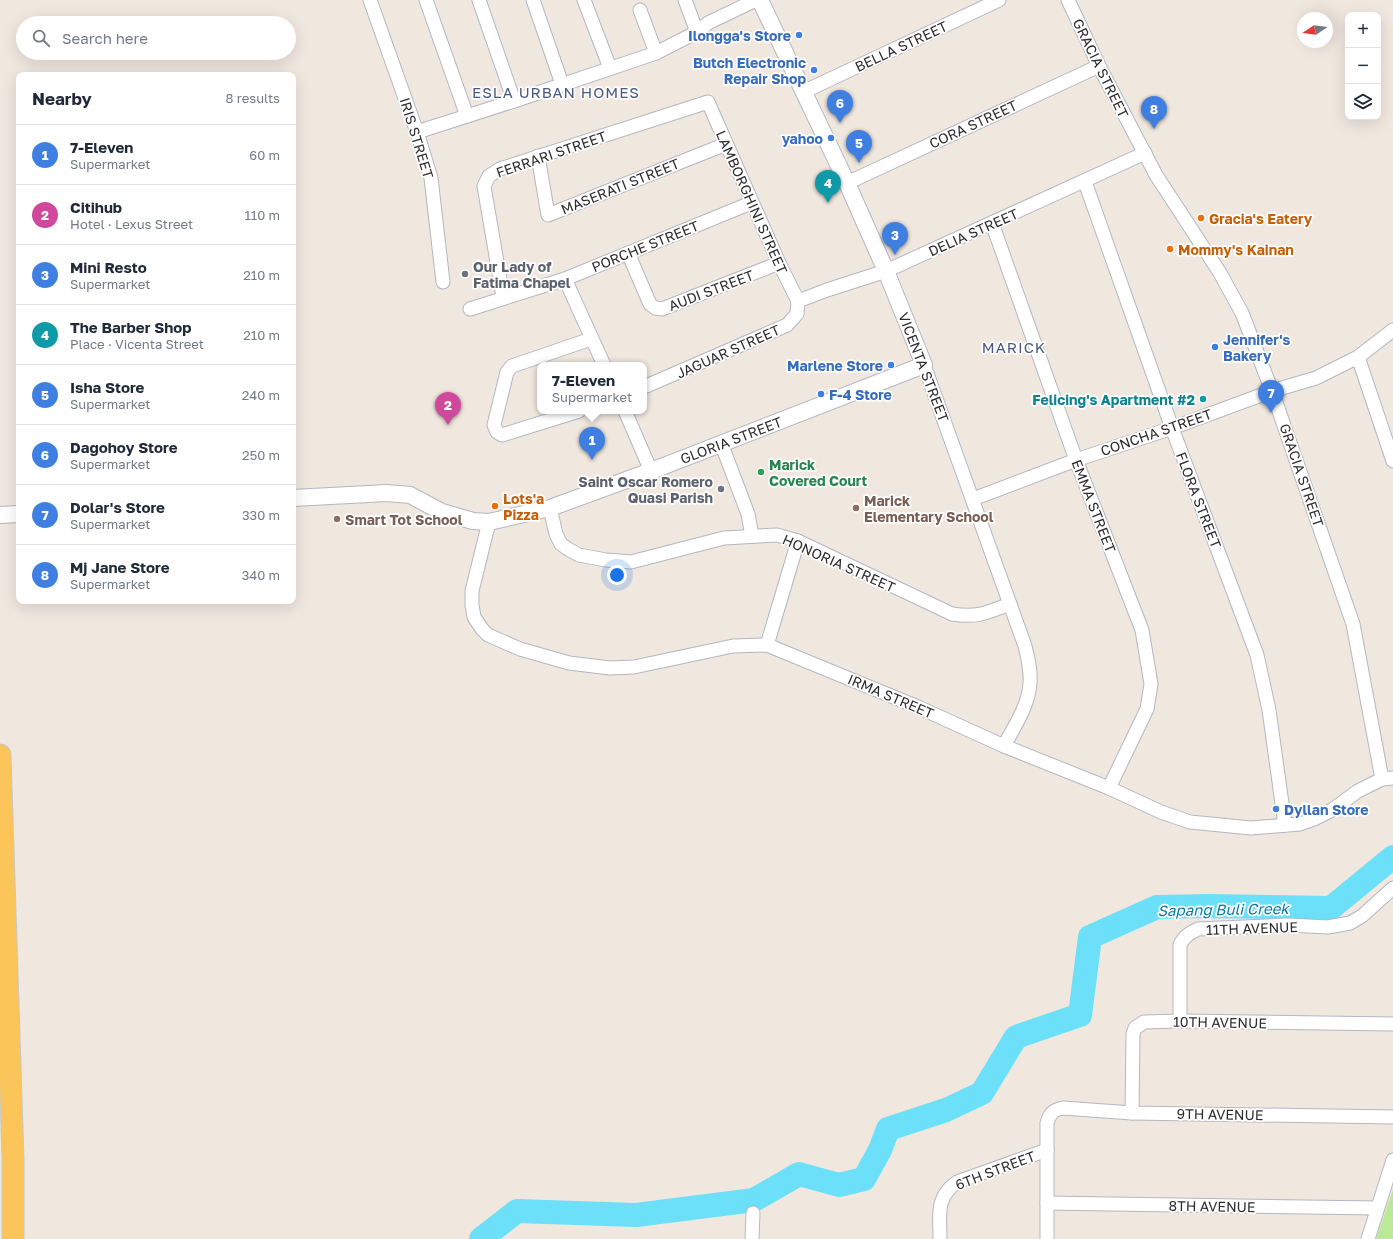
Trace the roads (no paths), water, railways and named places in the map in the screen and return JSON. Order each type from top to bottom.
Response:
[{"type":"main road","points":[[0,755],[6,1142],[13,1239]]},
{"type":"street","name":"IRIS STREET","points":[[370,0],[417,132],[430,178],[443,282]]},
{"type":"street","points":[[426,0],[467,116]]},
{"type":"street","points":[[479,0],[514,101]]},
{"type":"street","points":[[533,0],[562,84]]},
{"type":"street","points":[[584,0],[610,68]]},
{"type":"street","points":[[685,0],[697,32]]},
{"type":"street","points":[[417,132],[656,53],[697,32],[708,23],[756,0]]},
{"type":"street","name":"VICENTA STREET","points":[[760,0],[847,182],[886,271],[924,365],[1025,646],[1030,667],[1030,684],[1026,701],[1004,746]]},
{"type":"street","name":"BELLA STREET","points":[[803,92],[999,0]]},
{"type":"street","name":"GRACIA STREET","points":[[1068,0],[1099,66],[1145,153],[1173,202],[1220,273],[1242,314],[1272,391],[1353,624],[1388,779]]},
{"type":"street","points":[[640,10],[656,53]]},
{"type":"street","name":"CORA STREET","points":[[847,182],[1099,66]]},
{"type":"street","name":"LAMBORGHINI STREET","points":[[708,102],[779,263],[798,301]]},
{"type":"street","name":"FERRARI STREET","points":[[503,297],[484,186],[489,176],[500,169],[538,156],[708,102]]},
{"type":"street","name":"MASERATI STREET","points":[[538,156],[548,215],[726,144]]},
{"type":"street","name":"DELIA STREET","points":[[798,301],[886,271],[1085,182],[1145,153]]},
{"type":"street","name":"FLORA STREET","points":[[1085,182],[1172,428],[1257,655],[1269,710],[1284,825]]},
{"type":"street","name":"PORCHE STREET","points":[[470,308],[565,278],[752,202]]},
{"type":"street","name":"EMMA STREET","points":[[992,224],[1076,460],[1142,630],[1151,684],[1147,709],[1109,788]]},
{"type":"street","name":"AUDI STREET","points":[[628,253],[650,304],[655,308],[662,309],[779,263]]},
{"type":"street","points":[[565,278],[603,362]]},
{"type":"street","name":"JAGUAR STREET","points":[[647,386],[787,325],[797,314],[798,301]]},
{"type":"street","name":"CONCHA STREET","points":[[973,499],[1076,460],[1172,428],[1272,391],[1316,378],[1358,357],[1393,330]]},
{"type":"street","points":[[569,414],[502,435],[497,432],[494,425],[507,372],[512,366],[592,339]]},
{"type":"street","points":[[1358,357],[1393,461]]},
{"type":"street","name":"GLORIA STREET","points":[[296,498],[387,493],[410,495],[442,512],[473,521],[489,522],[550,508],[651,471],[924,365]]},
{"type":"street","points":[[626,414],[651,471]]},
{"type":"street","points":[[721,443],[748,514],[752,536]]},
{"type":"street","name":"HONORIA STREET","points":[[550,508],[556,534],[561,544],[579,554],[606,560],[631,562],[724,538],[777,535],[798,541],[952,614],[968,616],[980,615],[1010,604]]},
{"type":"street","points":[[0,515],[16,514]]},
{"type":"street","name":"IRMA STREET","points":[[489,522],[472,591],[474,616],[482,629],[488,635],[520,650],[569,663],[610,668],[634,667],[733,646],[767,645],[918,707],[1004,746],[1109,788],[1161,812],[1190,822],[1251,828],[1300,824],[1332,810],[1358,791],[1388,779]]},
{"type":"street","points":[[767,645],[798,541]]},
{"type":"street","name":"11TH AVENUE","points":[[1180,1021],[1180,945],[1184,938],[1191,932],[1198,929],[1288,924],[1328,928],[1350,923],[1362,916],[1393,888]]},
{"type":"street","name":"10TH AVENUE","points":[[1132,1113],[1132,1040],[1135,1028],[1144,1022],[1180,1021],[1393,1024]]},
{"type":"street","name":"9TH AVENUE","points":[[1047,1150],[1047,1123],[1049,1114],[1055,1110],[1063,1108],[1132,1113],[1393,1117]]},
{"type":"street","points":[[1047,1150],[1047,1239]]},
{"type":"street","name":"6TH STREET","points":[[940,1239],[941,1202],[943,1195],[949,1188],[957,1182],[1047,1150]]},
{"type":"street","points":[[1368,1239],[1393,1160]]},
{"type":"street","name":"8TH AVENUE","points":[[1047,1203],[1377,1208]]},
{"type":"street","points":[[752,1239],[753,1213]]},
{"type":"waterway","name":"Sapang Buli Creek","points":[[481,1239],[517,1211],[636,1215],[754,1200],[799,1174],[839,1185],[864,1179],[880,1150],[888,1129],[946,1110],[982,1093],[1016,1037],[1080,1015],[1090,937],[1157,907],[1209,906],[1331,908],[1393,857]]},
{"type":"place","name":"Ilongga's Store","points":[[799,35]]},
{"type":"place","name":"Butch Electronic Repair Shop","points":[[814,70]]},
{"type":"place","name":"Dagohoy Store","points":[[840,123]]},
{"type":"place","name":"Mj Jane Store","points":[[1154,129]]},
{"type":"place","name":"yahoo","points":[[831,138]]},
{"type":"place","name":"Isha Store","points":[[859,163]]},
{"type":"place","name":"The Barber Shop","points":[[828,203]]},
{"type":"place","name":"Gracia's Eatery","points":[[1201,218]]},
{"type":"place","name":"Mommy's Kainan","points":[[1170,249]]},
{"type":"place","name":"Mini Resto","points":[[895,255]]},
{"type":"place","name":"Our Lady of Fatima Chapel","points":[[465,274]]},
{"type":"place","name":"Jennifer's Bakery","points":[[1215,347]]},
{"type":"place","name":"Marlene Store","points":[[891,365]]},
{"type":"place","name":"F-4 Store","points":[[821,394]]},
{"type":"place","name":"Felicing's Apartment #2","points":[[1203,399]]},
{"type":"place","name":"Dolar's Store","points":[[1271,413]]},
{"type":"place","name":"Citihub","points":[[448,425]]},
{"type":"place","name":"7-Eleven","points":[[592,460]]},
{"type":"place","name":"Marick Covered Court","points":[[761,472]]},
{"type":"place","name":"Saint Oscar Romero Quasi Parish","points":[[721,489]]},
{"type":"place","name":"Lots'a Pizza","points":[[495,506]]},
{"type":"place","name":"Marick Elementary School","points":[[856,508]]},
{"type":"place","name":"Smart Tot School","points":[[337,519]]},
{"type":"place","name":"Dyllan Store","points":[[1276,809]]},
{"type":"district","name":"ESLA URBAN HOMES","points":[[556,92]]},
{"type":"district","name":"MARICK","points":[[1014,347]]}]
